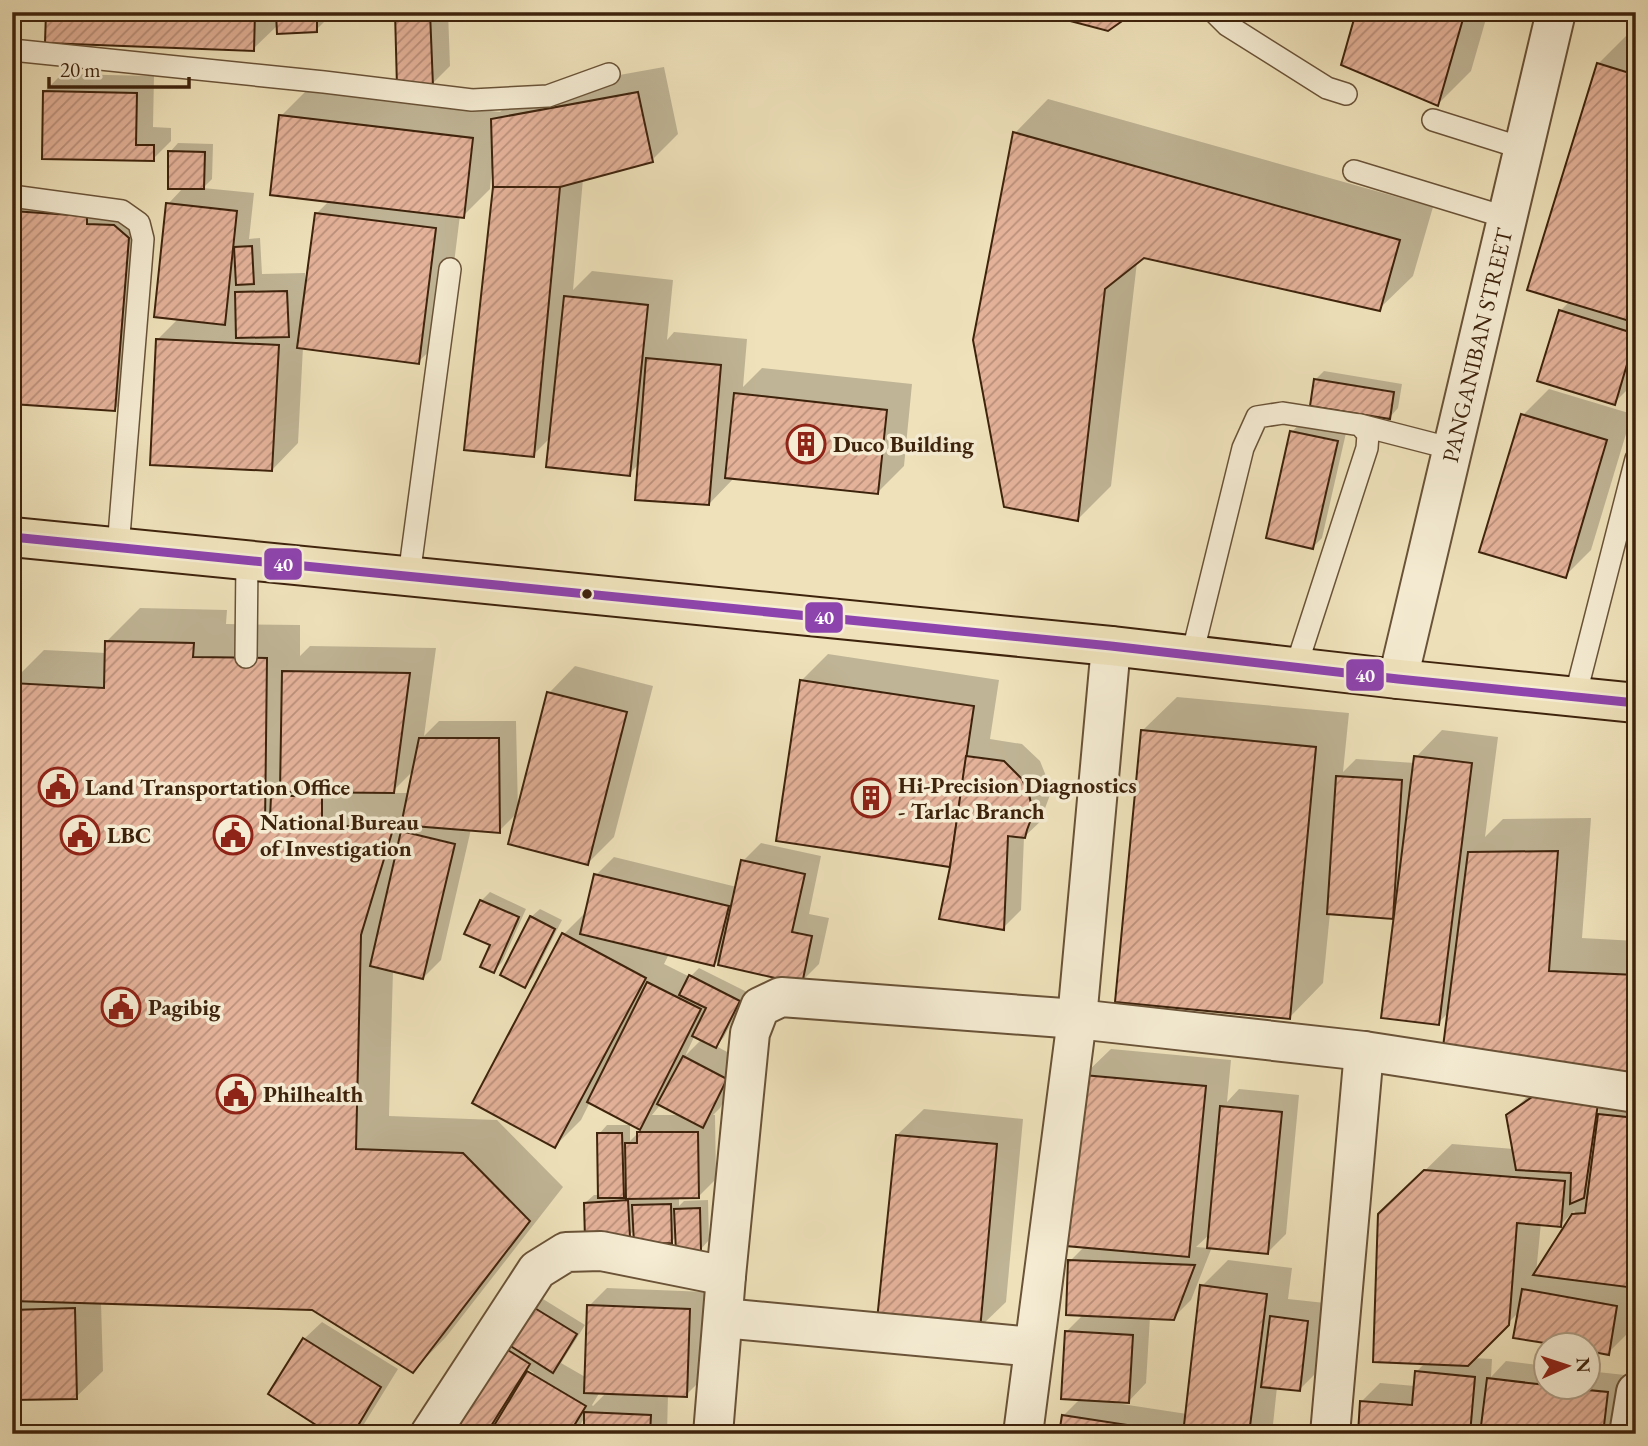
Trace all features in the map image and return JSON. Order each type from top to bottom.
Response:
[{"type":"highway","points":[[12,537],[1111,646],[1636,703]]},
{"type":"street","name":"PANGANIBAN STREET","points":[[1398,679],[1556,12]]},
{"type":"street","points":[[1023,1434],[1077,1019],[1111,646]]},
{"type":"street","points":[[713,1434],[750,1033],[760,1007],[781,997],[1077,1019],[1364,1051],[1636,1093]]},
{"type":"street","points":[[1330,1434],[1364,1051]]},
{"type":"street","points":[[430,1434],[537,1270],[566,1252],[601,1251],[726,1276]]},
{"type":"street","points":[[723,1318],[1034,1347]]},
{"type":"street","points":[[1629,1434],[1636,1392]]},
{"type":"lane","points":[[1214,12],[1227,24],[1327,88],[1346,94]]},
{"type":"lane","points":[[12,50],[472,100],[548,96],[609,74]]},
{"type":"lane","points":[[1433,120],[1525,149]]},
{"type":"lane","points":[[1354,171],[1508,218]]},
{"type":"lane","points":[[12,197],[122,211],[139,223],[143,239],[118,548]]},
{"type":"lane","points":[[409,576],[450,268]]},
{"type":"lane","points":[[1192,655],[1243,448],[1257,417],[1283,413],[1360,425],[1453,449]]},
{"type":"lane","points":[[1296,667],[1367,448],[1368,434],[1360,425]]},
{"type":"lane","points":[[1575,697],[1636,459]]},
{"type":"lane","points":[[246,657],[247,560]]},
{"type":"building","points":[[46,12],[255,12],[254,51],[45,43]]},
{"type":"building","points":[[276,12],[317,12],[317,32],[277,34]]},
{"type":"building","points":[[395,12],[430,12],[433,86],[397,87]]},
{"type":"building","points":[[1036,12],[1135,12],[1108,31]]},
{"type":"building","points":[[1356,12],[1465,12],[1438,106],[1341,65]]},
{"type":"building","points":[[1597,63],[1636,75],[1636,323],[1527,290]]},
{"type":"building","points":[[43,91],[137,93],[136,145],[154,145],[154,161],[42,159]]},
{"type":"building","points":[[638,92],[653,162],[560,187],[493,187],[491,119]]},
{"type":"building","points":[[279,115],[473,138],[464,218],[270,195]]},
{"type":"building","points":[[1013,132],[1400,240],[1380,311],[1144,258],[1105,289],[1078,521],[1004,507],[973,340]]},
{"type":"building","points":[[168,151],[205,152],[204,189],[168,189]]},
{"type":"building","points":[[493,187],[560,187],[534,457],[464,450]]},
{"type":"building","points":[[166,203],[237,211],[225,325],[154,317]]},
{"type":"building","points":[[12,211],[87,216],[87,224],[114,225],[129,238],[115,411],[12,404]]},
{"type":"building","points":[[315,213],[436,228],[419,364],[297,348]]},
{"type":"building","points":[[252,246],[254,284],[236,285],[234,247]]},
{"type":"building","points":[[287,291],[289,337],[236,338],[235,292]]},
{"type":"building","points":[[564,296],[648,305],[630,476],[546,467]]},
{"type":"building","points":[[1559,310],[1636,334],[1615,405],[1537,381]]},
{"type":"building","points":[[156,339],[279,345],[272,471],[150,465]]},
{"type":"building","points":[[646,358],[721,365],[709,505],[635,500]]},
{"type":"building","points":[[1314,379],[1394,392],[1390,419],[1310,406]]},
{"type":"building","name":"Duco Building","points":[[734,393],[887,410],[878,494],[725,478]]},
{"type":"building","points":[[1521,414],[1607,440],[1566,578],[1479,552]]},
{"type":"building","points":[[1290,431],[1338,441],[1313,549],[1266,538]]},
{"type":"building","points":[[105,641],[194,643],[193,657],[267,658],[265,826],[394,826],[361,935],[356,1149],[463,1153],[530,1221],[413,1373],[312,1310],[12,1301],[12,683],[104,688]]},
{"type":"building","points":[[282,671],[410,673],[394,793],[280,792]]},
{"type":"building","name":"Hi-Precision Diagnostics - Tarlac Branch","points":[[800,680],[974,706],[950,867],[776,841]]},
{"type":"building","points":[[547,692],[627,712],[588,865],[508,844]]},
{"type":"building","points":[[1141,730],[1316,747],[1290,1019],[1115,1002]]},
{"type":"building","points":[[419,738],[499,738],[500,833],[401,825]]},
{"type":"building","points":[[966,756],[1004,761],[1022,779],[1029,794],[1033,814],[1025,838],[1008,836],[1004,930],[939,919],[950,867]]},
{"type":"building","points":[[1414,756],[1472,763],[1439,1025],[1381,1018]]},
{"type":"building","points":[[1336,776],[1402,780],[1393,919],[1327,914]]},
{"type":"building","points":[[271,796],[322,796],[322,819],[270,819]]},
{"type":"building","points":[[401,831],[455,844],[423,979],[370,966]]},
{"type":"building","points":[[1558,851],[1549,971],[1636,975],[1636,1073],[1443,1047],[1468,852]]},
{"type":"building","points":[[741,860],[805,874],[792,932],[812,936],[802,984],[718,965]]},
{"type":"building","points":[[594,874],[729,906],[714,966],[580,934]]},
{"type":"building","points":[[480,900],[519,917],[494,973],[480,967],[490,945],[464,934]]},
{"type":"building","points":[[530,916],[555,929],[525,988],[500,975]]},
{"type":"building","points":[[562,933],[646,978],[555,1148],[472,1103]]},
{"type":"building","points":[[689,975],[740,1001],[716,1048],[692,1036],[706,1008],[679,995]]},
{"type":"building","points":[[647,982],[701,1009],[640,1130],[587,1102]]},
{"type":"building","points":[[683,1056],[727,1079],[703,1128],[657,1104]]},
{"type":"building","points":[[1083,1075],[1206,1086],[1189,1257],[1066,1246]]},
{"type":"building","points":[[1535,1095],[1598,1104],[1584,1198],[1570,1204],[1571,1173],[1516,1170],[1506,1115]]},
{"type":"building","points":[[1220,1106],[1282,1112],[1268,1254],[1207,1248]]},
{"type":"building","points":[[1598,1114],[1636,1118],[1636,1223],[1627,1287],[1533,1275],[1572,1214],[1585,1213]]},
{"type":"building","points":[[637,1132],[698,1132],[699,1198],[626,1199],[625,1143],[637,1143]]},
{"type":"building","points":[[597,1133],[622,1133],[624,1198],[598,1198]]},
{"type":"building","points":[[896,1135],[997,1144],[980,1330],[877,1320]]},
{"type":"building","points":[[1424,1170],[1565,1181],[1561,1227],[1517,1223],[1509,1325],[1468,1366],[1373,1362],[1378,1214]]},
{"type":"building","points":[[628,1200],[630,1237],[585,1239],[584,1203]]},
{"type":"building","points":[[671,1204],[672,1243],[634,1244],[632,1205]]},
{"type":"building","points":[[700,1208],[701,1251],[676,1252],[674,1209]]},
{"type":"building","points":[[1068,1260],[1195,1265],[1174,1320],[1066,1315]]},
{"type":"building","points":[[1200,1285],[1267,1294],[1249,1434],[1183,1434]]},
{"type":"building","points":[[1522,1289],[1617,1306],[1609,1355],[1602,1354],[1602,1330],[1532,1330],[1532,1341],[1513,1338]]},
{"type":"building","points":[[587,1305],[690,1309],[687,1397],[584,1393]]},
{"type":"building","points":[[533,1307],[577,1334],[553,1373],[509,1345]]},
{"type":"building","points":[[75,1308],[77,1399],[12,1400],[12,1310]]},
{"type":"building","points":[[1270,1316],[1308,1321],[1300,1391],[1261,1387]]},
{"type":"building","points":[[1065,1331],[1133,1335],[1129,1403],[1061,1399]]},
{"type":"building","points":[[303,1338],[381,1387],[353,1434],[330,1434],[268,1394]]},
{"type":"building","points":[[503,1347],[530,1364],[486,1434],[475,1434],[456,1421]]},
{"type":"building","points":[[527,1371],[586,1406],[569,1434],[489,1434]]},
{"type":"building","points":[[1415,1371],[1475,1377],[1470,1434],[1358,1434],[1360,1401],[1412,1405]]},
{"type":"building","points":[[1487,1378],[1532,1383],[1532,1400],[1602,1400],[1602,1391],[1608,1392],[1603,1434],[1480,1434]]},
{"type":"building","points":[[584,1412],[651,1415],[650,1434],[584,1434]]},
{"type":"building","points":[[1062,1415],[1173,1432],[1059,1434]]},
{"type":"transit line","name":"40","points":[[12,537],[1111,646],[1636,703]]},
{"type":"place","name":"Duco Building","points":[[806,444]]},
{"type":"place","name":"Land Transportation Office","points":[[58,787]]},
{"type":"place","name":"Hi-Precision Diagnostics - Tarlac Branch","points":[[871,798]]},
{"type":"place","name":"LBC","points":[[80,835]]},
{"type":"place","name":"National Bureau of Investigation","points":[[233,835]]},
{"type":"place","name":"Pagibig","points":[[121,1007]]},
{"type":"place","name":"Philhealth","points":[[236,1094]]}]
